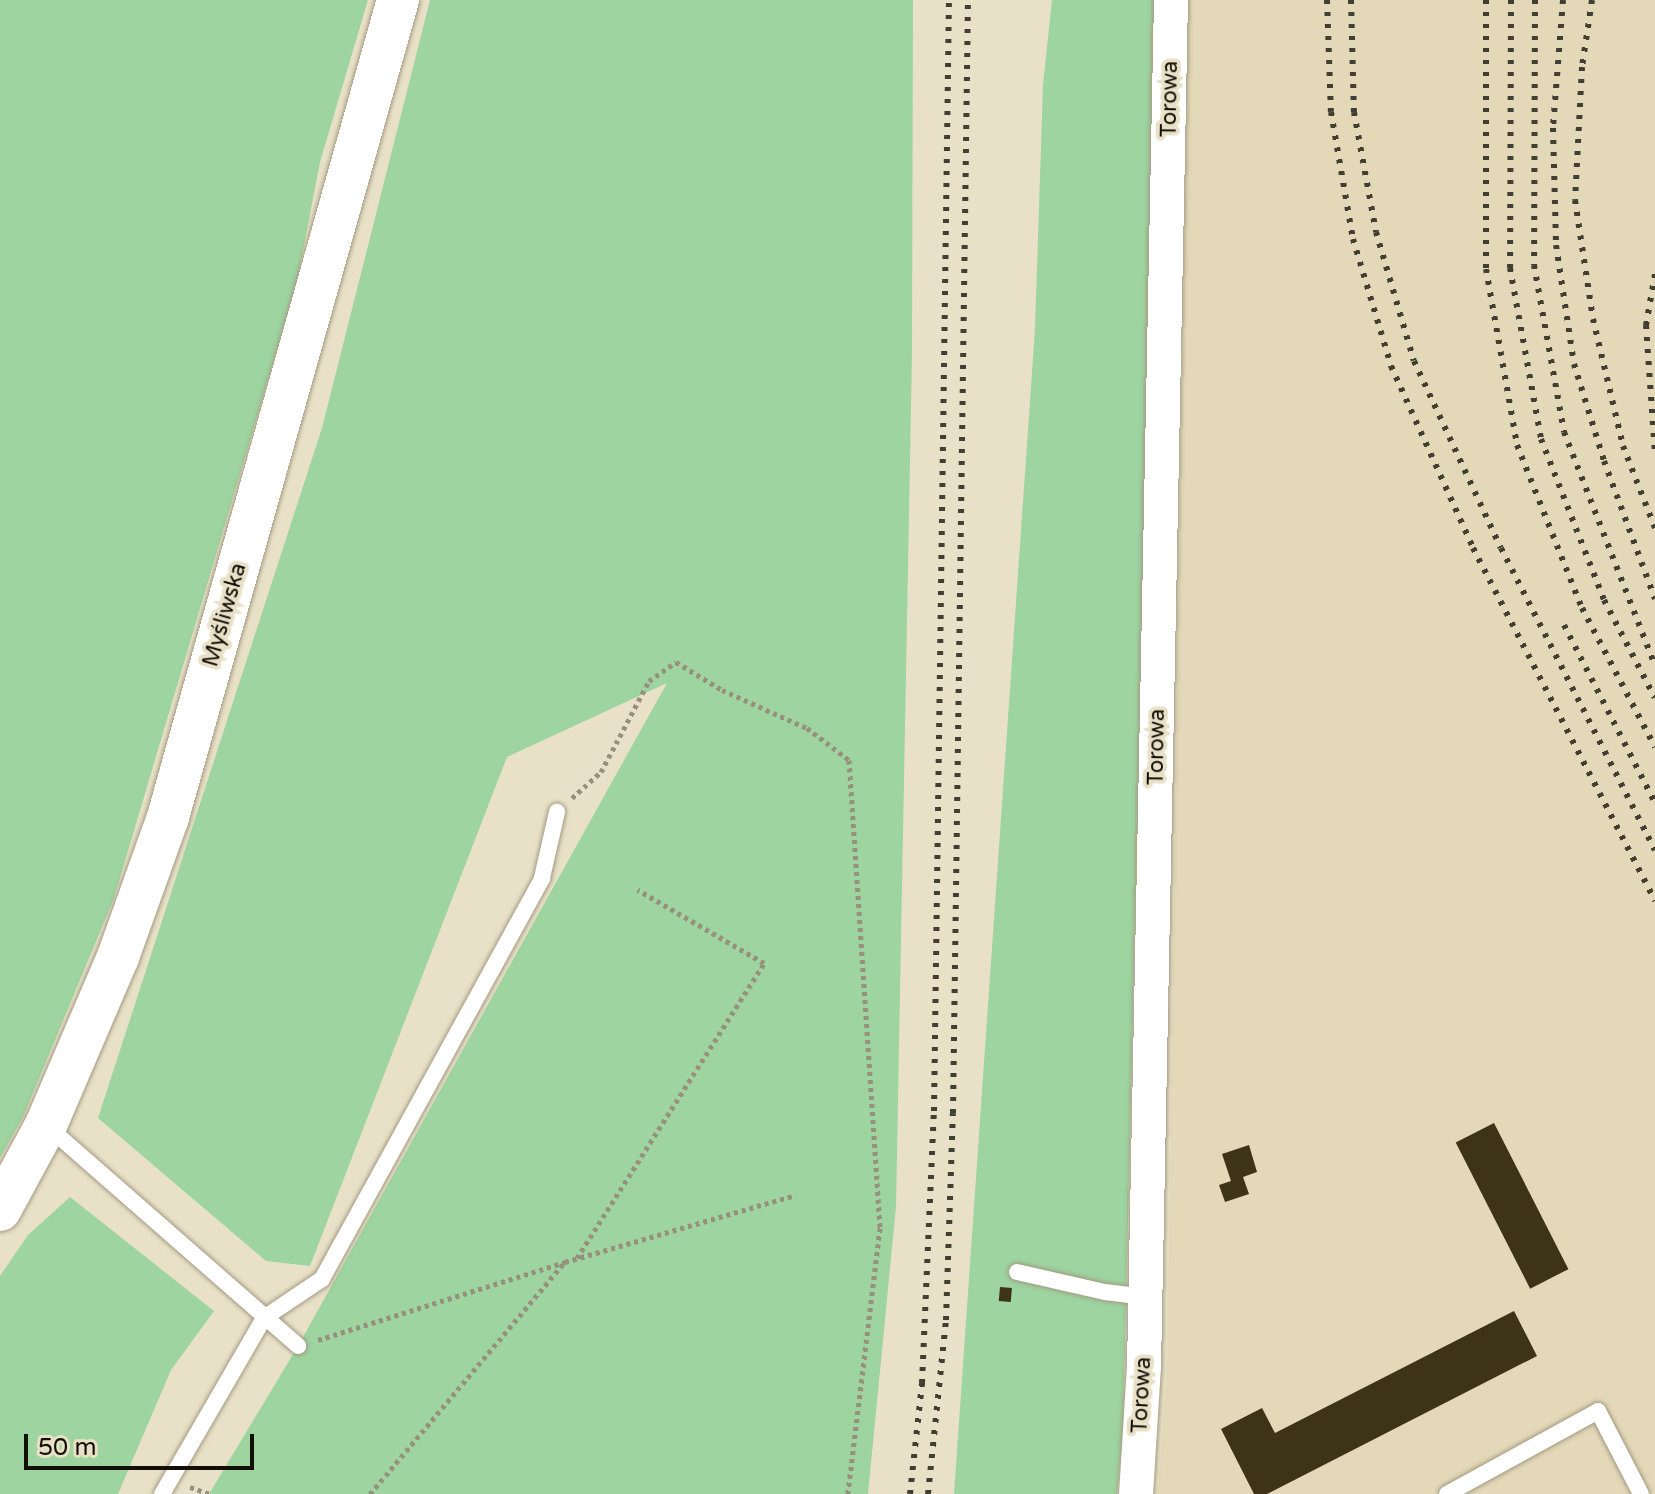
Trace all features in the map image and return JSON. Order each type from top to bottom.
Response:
[{"type":"street","name":"Myśliwska","points":[[0,1210],[46,1125],[118,957],[168,817],[398,0]]},
{"type":"street","name":"Torowa","points":[[1136,1494],[1146,1297],[1171,0]]},
{"type":"lane","points":[[162,1494],[264,1318],[322,1279],[542,878],[557,812]]},
{"type":"lane","points":[[46,1125],[298,1346]]},
{"type":"lane","points":[[1017,1272],[1105,1292],[1146,1297]]},
{"type":"lane","points":[[1447,1494],[1598,1411],[1641,1494]]},
{"type":"path","points":[[557,812],[601,772],[649,681],[676,662],[722,690],[807,728],[849,760],[880,1228],[848,1494]]},
{"type":"path","points":[[577,1258],[764,963],[638,890]]},
{"type":"path","points":[[298,1346],[577,1258],[795,1195]]},
{"type":"path","points":[[370,1494],[565,1262]]},
{"type":"shaded area","points":[[1188,0],[1655,0],[1655,1494],[1158,1494],[1167,1369]]},
{"type":"green space","points":[[0,0],[368,0],[320,162],[297,282],[114,898],[23,1117],[0,1158]]},
{"type":"green space","points":[[430,0],[913,0],[912,354],[896,1207],[868,1494],[209,1494],[298,1346],[667,683],[507,757],[310,1266],[266,1261],[98,1118],[322,428]]},
{"type":"green space","points":[[1052,0],[1157,0],[1123,1432],[1117,1494],[954,1494],[1035,329],[1043,85]]},
{"type":"green space","points":[[70,1197],[214,1311],[171,1370],[118,1494],[0,1494],[0,1276],[28,1235]]},
{"type":"building","points":[[1494,1123],[1568,1269],[1530,1289],[1456,1143]]},
{"type":"building","points":[[1249,1145],[1257,1172],[1243,1177],[1249,1194],[1225,1202],[1219,1185],[1231,1181],[1222,1154]]},
{"type":"building","points":[[1000,1287],[1012,1288],[1011,1302],[999,1301]]},
{"type":"building","points":[[1514,1311],[1537,1356],[1267,1494],[1254,1494],[1221,1429],[1262,1408],[1275,1433]]},
{"type":"railway","points":[[910,1494],[922,1383],[934,1111],[949,0]]},
{"type":"railway","points":[[928,1494],[946,1320],[953,1113],[968,0]]},
{"type":"railway","points":[[1327,0],[1331,112],[1353,239],[1391,366],[1473,548],[1655,901]]},
{"type":"railway","points":[[1351,0],[1354,112],[1376,232],[1414,361],[1501,548],[1655,850]]},
{"type":"railway","points":[[1486,0],[1486,269],[1517,445],[1582,608],[1655,747]]},
{"type":"railway","points":[[1511,0],[1510,268],[1541,439],[1604,600],[1655,698]]},
{"type":"railway","points":[[1535,0],[1534,265],[1564,432],[1655,666]]},
{"type":"railway","points":[[1563,0],[1553,128],[1556,245],[1574,364],[1604,461],[1655,599]]},
{"type":"railway","points":[[1592,0],[1582,67],[1575,200],[1593,319],[1623,446],[1655,528]]},
{"type":"railway","points":[[1655,274],[1646,325],[1655,454]]},
{"type":"railway","points":[[1564,625],[1655,803]]}]
